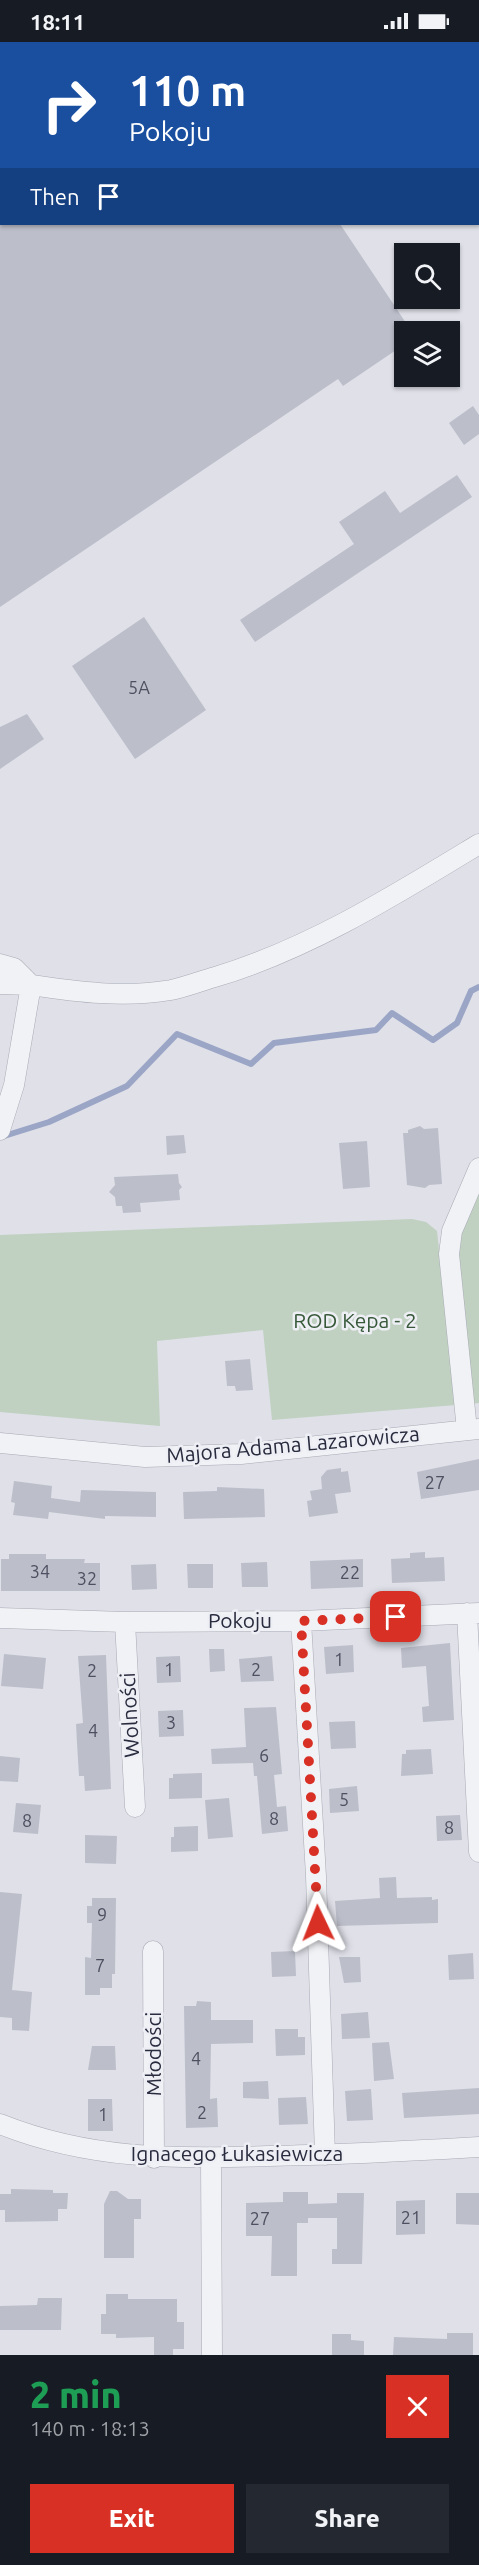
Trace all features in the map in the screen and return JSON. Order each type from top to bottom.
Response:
[{"type":"street","points":[[0,984],[31,985],[96,994],[173,990],[266,958],[336,926],[479,844]]},
{"type":"street","points":[[0,964],[14,968],[31,985]]},
{"type":"street","points":[[1,1128],[14,1085],[31,985]]},
{"type":"street","points":[[473,1430],[449,1254],[452,1231],[479,1168]]},
{"type":"street","name":"Majora Adama Lazarowicza","points":[[0,1443],[145,1457],[241,1454],[473,1430]]},
{"type":"street","points":[[473,1613],[479,1852]]},
{"type":"street","name":"Pokoju","points":[[0,1618],[125,1622],[301,1621],[473,1613]]},
{"type":"street","points":[[301,1621],[316,1876],[325,2155]]},
{"type":"street","name":"Wolności","points":[[125,1622],[135,1807]]},
{"type":"street","name":"Młodości","points":[[153,1951],[154,2158]]},
{"type":"street","name":"Ignacego Łukasiewicza","points":[[0,2124],[38,2139],[92,2151],[154,2158],[325,2155],[479,2147]]},
{"type":"street","points":[[211,2158],[212,2355]]},
{"type":"green space","points":[[479,1189],[479,1403],[471,1404],[455,1240]]},
{"type":"green space","name":"ROD Kępa - 2","points":[[412,1219],[426,1222],[437,1231],[456,1405],[272,1420],[263,1330],[157,1341],[160,1426],[0,1412],[0,1235]]},
{"type":"building","points":[[0,225],[341,225],[394,305],[394,309],[397,309],[405,321],[394,321],[394,351],[343,386],[338,379],[0,607]]},
{"type":"building","points":[[473,406],[479,415],[479,434],[464,445],[449,423]]},
{"type":"building","points":[[457,475],[472,497],[255,642],[240,620],[354,544],[339,522],[385,491],[400,513]]},
{"type":"building","points":[[144,617],[206,710],[135,759],[72,666]]},
{"type":"building","points":[[27,714],[44,739],[0,769],[0,727]]},
{"type":"building","points":[[420,1126],[424,1129],[438,1128],[442,1184],[429,1185],[425,1188],[407,1185],[403,1133],[408,1133],[408,1130]]},
{"type":"building","points":[[184,1135],[186,1153],[167,1155],[166,1136]]},
{"type":"building","points":[[367,1141],[370,1187],[343,1189],[339,1143]]},
{"type":"building","points":[[178,1174],[182,1187],[179,1190],[180,1200],[140,1203],[141,1212],[123,1213],[122,1206],[116,1206],[115,1197],[109,1192],[115,1185],[114,1177]]},
{"type":"building","points":[[250,1359],[253,1390],[236,1391],[235,1386],[227,1386],[225,1361]]},
{"type":"building","points":[[479,1459],[479,1490],[421,1499],[417,1472]]},
{"type":"building","points":[[341,1468],[341,1472],[348,1471],[351,1492],[335,1494],[338,1513],[309,1517],[307,1501],[312,1500],[310,1491],[322,1489],[321,1477],[327,1470]]},
{"type":"building","points":[[14,1481],[52,1486],[51,1498],[80,1502],[81,1490],[156,1492],[156,1517],[105,1516],[105,1519],[49,1512],[48,1519],[13,1515],[15,1503],[11,1502]]},
{"type":"building","points":[[217,1487],[264,1489],[265,1517],[184,1519],[183,1492],[217,1491]]},
{"type":"building","points":[[425,1552],[425,1558],[444,1557],[445,1581],[392,1583],[391,1559],[410,1558],[410,1553]]},
{"type":"building","points":[[9,1554],[46,1554],[46,1559],[85,1559],[84,1563],[100,1563],[100,1591],[1,1591],[1,1559],[9,1559]]},
{"type":"building","points":[[363,1559],[363,1587],[311,1589],[310,1561]]},
{"type":"building","points":[[267,1562],[268,1587],[242,1587],[241,1563]]},
{"type":"building","points":[[156,1564],[157,1589],[132,1590],[131,1565]]},
{"type":"building","points":[[187,1564],[213,1564],[213,1588],[188,1588]]},
{"type":"building","points":[[450,1643],[454,1720],[423,1722],[422,1707],[429,1706],[426,1666],[402,1668],[401,1648]]},
{"type":"building","points":[[353,1645],[354,1672],[326,1674],[324,1647]]},
{"type":"building","points":[[209,1649],[224,1649],[225,1671],[210,1672]]},
{"type":"building","points":[[4,1654],[46,1658],[43,1689],[1,1686]]},
{"type":"building","points":[[106,1655],[111,1789],[85,1791],[84,1776],[79,1776],[76,1724],[83,1723],[78,1656]]},
{"type":"building","points":[[180,1656],[181,1682],[157,1683],[156,1657]]},
{"type":"building","points":[[272,1656],[274,1681],[241,1682],[239,1659]]},
{"type":"building","points":[[276,1707],[282,1774],[274,1775],[277,1807],[286,1806],[288,1831],[262,1834],[257,1776],[254,1776],[253,1763],[212,1764],[211,1749],[246,1747],[244,1708]]},
{"type":"building","points":[[183,1710],[184,1736],[159,1737],[158,1711]]},
{"type":"building","points":[[355,1721],[356,1748],[331,1749],[329,1722]]},
{"type":"building","points":[[431,1749],[433,1774],[401,1776],[402,1754],[406,1754],[406,1750]]},
{"type":"building","points":[[0,1756],[20,1758],[18,1782],[0,1781]]},
{"type":"building","points":[[202,1773],[202,1798],[169,1799],[169,1778],[173,1778],[173,1774]]},
{"type":"building","points":[[357,1786],[359,1811],[330,1813],[329,1789]]},
{"type":"building","points":[[229,1798],[233,1837],[208,1839],[205,1800]]},
{"type":"building","points":[[16,1803],[41,1805],[38,1834],[13,1832]]},
{"type":"building","points":[[460,1815],[462,1840],[437,1841],[436,1816]]},
{"type":"building","points":[[198,1826],[198,1851],[171,1852],[174,1827]]},
{"type":"building","points":[[85,1835],[117,1836],[116,1864],[85,1863]]},
{"type":"building","points":[[396,1877],[397,1898],[432,1897],[432,1900],[438,1899],[438,1923],[337,1926],[335,1901],[380,1898],[379,1878]]},
{"type":"building","points":[[0,1892],[22,1894],[12,1990],[32,1992],[29,2031],[12,2030],[12,2018],[0,2017]]},
{"type":"building","points":[[92,1898],[116,1898],[115,1974],[112,1974],[112,1988],[100,1988],[100,1995],[85,1995],[85,1957],[91,1958],[92,1923],[87,1923],[87,1906],[92,1906]]},
{"type":"building","points":[[295,1951],[296,1976],[272,1977],[271,1952]]},
{"type":"building","points":[[473,1953],[474,1979],[449,1980],[448,1955]]},
{"type":"building","points":[[339,1957],[360,1957],[361,1982],[344,1983]]},
{"type":"building","points":[[197,2001],[211,2002],[211,2020],[253,2020],[253,2043],[211,2044],[210,2099],[217,2098],[218,2127],[186,2128],[184,2006],[196,2006]]},
{"type":"building","points":[[368,2012],[370,2038],[342,2039],[341,2014]]},
{"type":"building","points":[[275,2029],[298,2029],[298,2037],[305,2037],[305,2055],[276,2056]]},
{"type":"building","points":[[389,2042],[394,2079],[374,2081],[372,2043]]},
{"type":"building","points":[[92,2046],[115,2046],[116,2070],[88,2070]]},
{"type":"building","points":[[268,2081],[269,2099],[243,2098],[243,2082]]},
{"type":"building","points":[[479,2088],[479,2114],[404,2118],[402,2093]]},
{"type":"building","points":[[371,2089],[373,2120],[347,2121],[345,2091]]},
{"type":"building","points":[[306,2097],[308,2124],[279,2125],[278,2098]]},
{"type":"building","points":[[88,2099],[112,2099],[113,2131],[88,2131]]},
{"type":"building","points":[[11,2189],[53,2190],[53,2193],[68,2193],[67,2209],[58,2209],[58,2221],[5,2222],[5,2210],[0,2210],[0,2194],[11,2194]]},
{"type":"building","points":[[110,2191],[117,2191],[128,2199],[141,2199],[141,2219],[134,2219],[134,2258],[104,2258],[104,2204]]},
{"type":"building","points":[[283,2192],[308,2192],[308,2204],[337,2203],[337,2193],[364,2193],[362,2264],[332,2264],[332,2249],[337,2249],[337,2218],[308,2218],[308,2223],[297,2223],[297,2276],[271,2276],[272,2236],[246,2236],[246,2203],[283,2202]]},
{"type":"building","points":[[456,2193],[479,2193],[479,2225],[456,2224]]},
{"type":"building","points":[[425,2200],[425,2234],[396,2235],[396,2201]]},
{"type":"building","points":[[106,2294],[128,2294],[128,2299],[177,2299],[177,2322],[184,2322],[184,2349],[173,2349],[173,2355],[154,2355],[154,2337],[116,2338],[116,2334],[101,2334],[101,2314],[106,2314]]},
{"type":"building","points":[[38,2298],[62,2298],[61,2330],[0,2330],[0,2306],[37,2305]]},
{"type":"building","points":[[447,2333],[473,2333],[473,2355],[393,2355],[394,2337],[447,2339]]},
{"type":"building","points":[[332,2334],[351,2334],[351,2340],[364,2341],[364,2355],[332,2355]]},
{"type":"waterway","points":[[1,1137],[49,1122],[127,1086],[177,1034],[251,1064],[274,1043],[376,1030],[392,1013],[433,1040],[457,1023],[471,991],[479,987]]},
{"type":"route","points":[[318,1923],[301,1621],[396,1617]]}]
